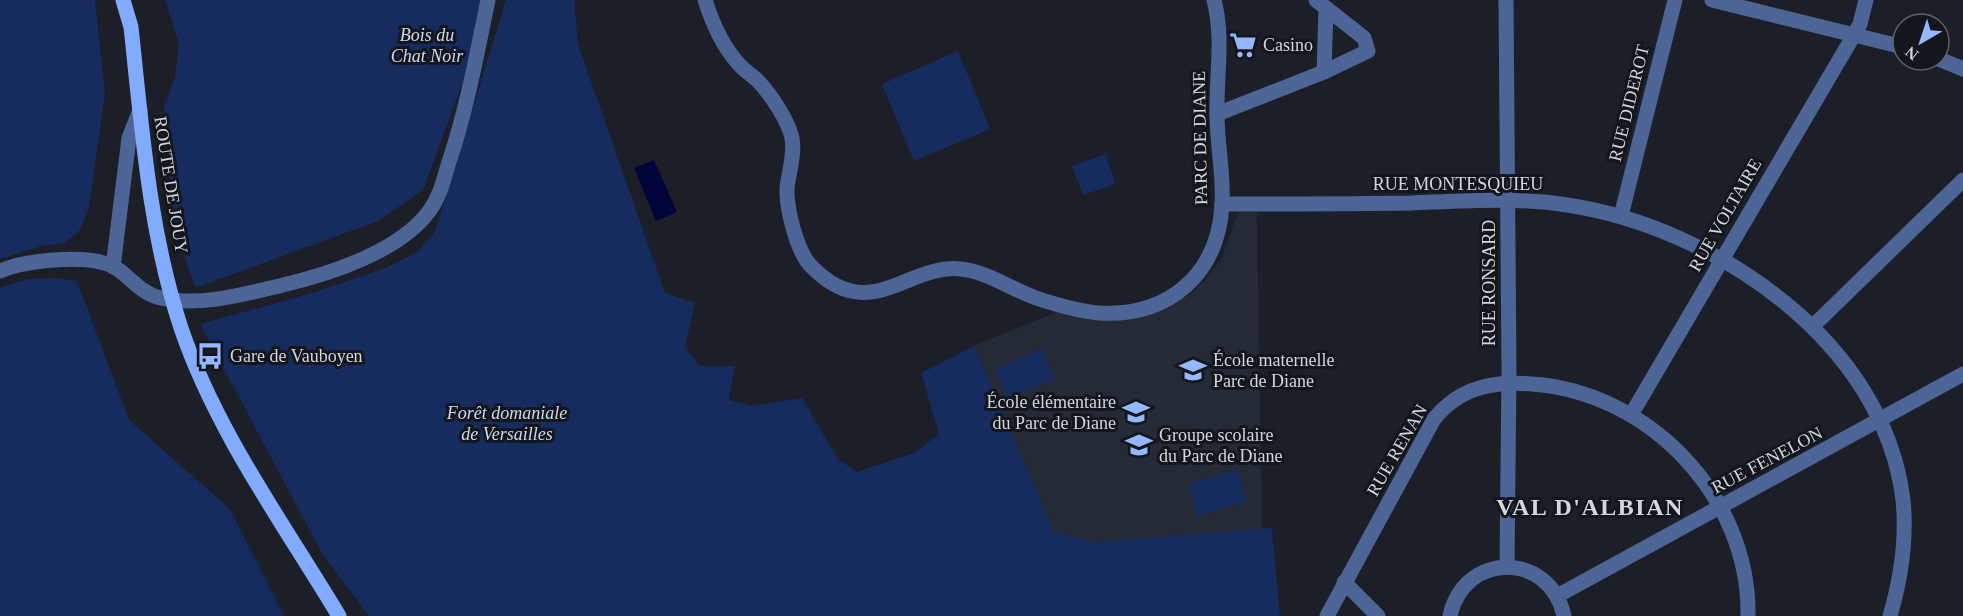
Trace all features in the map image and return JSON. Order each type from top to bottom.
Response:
[{"type":"main road","name":"ROUTE DE JOUY","points":[[123,0],[131,27],[154,224],[173,300],[193,359],[213,403],[339,616]]},
{"type":"street","points":[[0,271],[25,263],[85,261],[113,267],[149,294],[173,300],[203,301],[304,280],[386,247],[413,229],[439,197],[458,138],[488,0]]},
{"type":"street","name":"PARC DE DIANE","points":[[705,0],[723,44],[738,64],[760,84],[787,124],[792,139],[787,192],[798,246],[803,257],[827,280],[845,288],[878,292],[942,269],[960,268],[980,273],[1036,298],[1097,313],[1145,308],[1169,300],[1200,271],[1211,251],[1222,204],[1217,114],[1220,39],[1214,0]]},
{"type":"street","name":"RUE RONSARD","points":[[1506,0],[1509,201],[1508,567]]},
{"type":"street","name":"RUE DIDEROT","points":[[1621,216],[1675,0]]},
{"type":"street","points":[[1712,0],[1891,44]]},
{"type":"street","name":"RUE VOLTAIRE","points":[[1630,415],[1854,35],[1860,24],[1866,0]]},
{"type":"street","points":[[1217,114],[1324,72],[1368,51],[1364,39],[1321,4]]},
{"type":"street","points":[[1321,4],[1324,72]]},
{"type":"street","name":"ROUTE DE JOUY","points":[[113,267],[129,138],[140,110]]},
{"type":"street","points":[[1812,327],[1963,180]]},
{"type":"street","name":"RUE MONTESQUIEU","points":[[1222,204],[1509,201],[1566,205],[1621,216],[1741,268],[1767,287],[1812,327],[1851,374],[1880,422],[1900,481],[1904,514],[1902,564],[1890,616]]},
{"type":"street","name":"RUE FENELON","points":[[1557,596],[1880,422],[1963,374]]},
{"type":"street","name":"RUE RENAN","points":[[1327,616],[1434,419],[1446,405],[1464,393],[1487,384],[1509,382],[1560,387],[1594,397],[1630,415],[1664,437],[1688,460],[1720,508],[1739,555],[1747,594],[1748,616]]},
{"type":"street","points":[[1450,616],[1459,592],[1468,582],[1486,571],[1508,567],[1537,575],[1557,596],[1564,616]]},
{"type":"street","points":[[1344,582],[1378,616]]},
{"type":"shaded area","points":[[654,160],[677,212],[656,221],[634,168]]},
{"type":"shaded area","name":"Groupe scolaire du Parc de Diane","points":[[1244,208],[1257,211],[1262,531],[1096,542],[1054,533],[974,346],[1066,308],[1168,306],[1190,294],[1221,260],[1236,217]]},
{"type":"green space","points":[[0,0],[95,0],[105,94],[89,207],[80,230],[64,243],[42,246],[0,259]]},
{"type":"green space","name":"Bois du Chat Noir","points":[[165,0],[493,0],[423,190],[378,221],[195,288],[173,221],[164,107],[175,77],[179,43]]},
{"type":"green space","name":"Forêt domaniale de Versailles","points":[[506,0],[574,0],[578,44],[665,293],[695,303],[685,347],[699,366],[735,366],[729,400],[753,406],[802,398],[838,459],[857,472],[914,453],[939,434],[921,373],[974,346],[1054,532],[1096,542],[1272,528],[1280,616],[369,616],[323,555],[200,324],[309,294],[386,268],[417,252],[435,232]]},
{"type":"green space","points":[[958,51],[990,129],[914,161],[882,84]]},
{"type":"green space","points":[[1106,154],[1115,184],[1083,195],[1072,166]]},
{"type":"green space","points":[[54,278],[77,281],[129,420],[230,509],[284,616],[0,616],[0,288],[26,279]]},
{"type":"green space","points":[[1042,349],[1055,379],[1008,399],[995,369]]},
{"type":"green space","points":[[1237,470],[1246,502],[1197,516],[1188,484]]},
{"type":"place","name":"Casino","points":[[1243,45]]},
{"type":"place","name":"Gare de Vauboyen","points":[[210,356]]},
{"type":"place","name":"École maternelle Parc de Diane","points":[[1193,370]]},
{"type":"place","name":"École élémentaire du Parc de Diane","points":[[1136,412]]},
{"type":"place","name":"Groupe scolaire du Parc de Diane","points":[[1139,445]]},
{"type":"district","name":"VAL D'ALBIAN","points":[[1590,507]]}]
